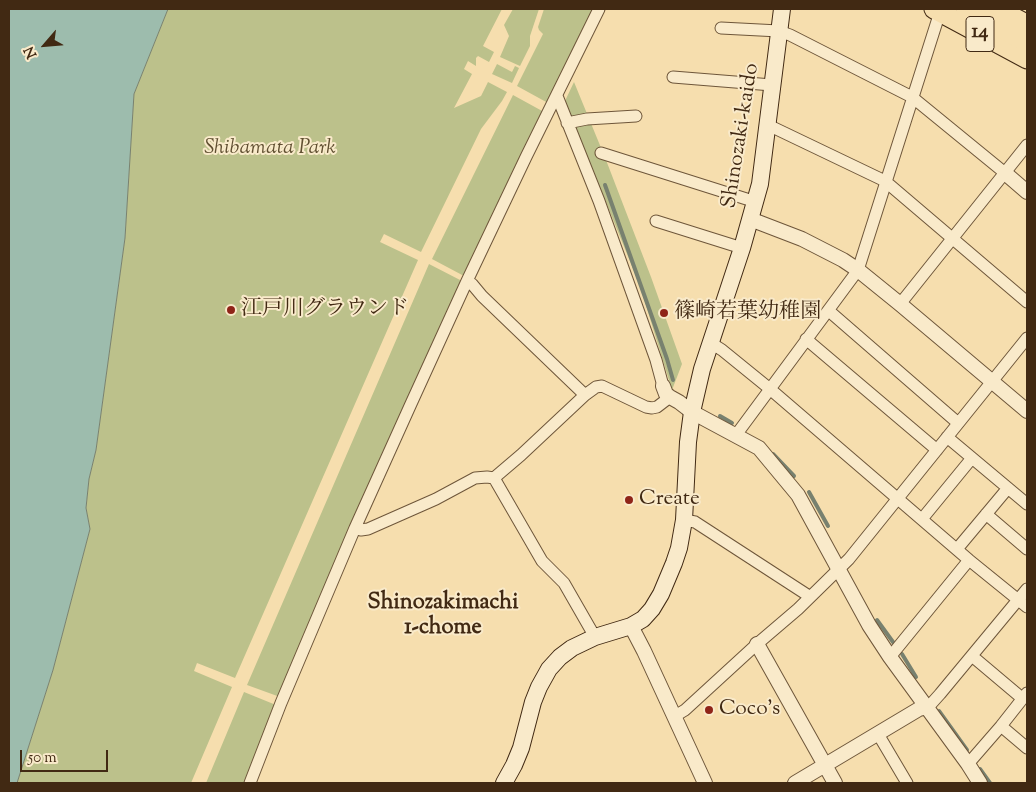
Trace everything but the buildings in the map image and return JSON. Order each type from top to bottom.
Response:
[{"type":"highway","points":[[966,9],[1027,42]]},
{"type":"highway","points":[[997,9],[1027,25]]},
{"type":"highway","name":"14","points":[[937,10],[1027,59]]},
{"type":"main road","name":"Shinozaki-kaido","points":[[504,783],[521,748],[533,702],[549,669],[572,648],[595,637],[631,626],[644,618],[652,609],[668,579],[679,548],[684,520],[688,442],[698,384],[742,248],[760,184],[782,9]]},
{"type":"street","points":[[250,783],[281,703],[355,528],[467,281],[599,9]]},
{"type":"street","points":[[736,435],[858,270],[937,10]]},
{"type":"street","points":[[721,28],[779,31],[912,97],[1027,192]]},
{"type":"street","points":[[673,78],[772,85]]},
{"type":"street","points":[[556,96],[599,201],[666,392],[692,412],[758,448],[798,495],[869,625],[980,783]]},
{"type":"street","points":[[567,123],[587,119],[636,116]]},
{"type":"street","points":[[768,125],[885,181],[1027,302]]},
{"type":"street","points":[[900,304],[1027,145]]},
{"type":"street","points":[[601,153],[756,202]]},
{"type":"street","points":[[750,219],[802,239],[858,270],[1027,411]]},
{"type":"street","points":[[656,222],[742,248]]},
{"type":"street","points":[[467,281],[585,395]]},
{"type":"street","points":[[828,311],[958,423]]},
{"type":"street","points":[[675,716],[686,710],[798,609],[809,596],[849,559],[1027,338]]},
{"type":"street","points":[[806,339],[937,450]]},
{"type":"street","points":[[711,343],[770,389],[969,560],[1023,603]]},
{"type":"street","points":[[355,528],[368,530],[436,499],[475,478],[494,478],[585,395],[596,388],[602,386],[646,407],[652,408],[657,407],[666,392]]},
{"type":"street","points":[[947,437],[1027,504]]},
{"type":"street","points":[[922,519],[972,458]]},
{"type":"street","points":[[494,478],[542,561],[564,583],[595,637]]},
{"type":"street","points":[[957,549],[1008,488]]},
{"type":"street","points":[[986,514],[1027,550]]},
{"type":"street","points":[[684,520],[695,522],[809,596]]},
{"type":"street","points":[[890,657],[969,560]]},
{"type":"street","points":[[795,783],[919,709],[931,704],[972,656],[1023,603],[1027,589]]},
{"type":"street","points":[[631,626],[705,783]]},
{"type":"street","points":[[757,644],[835,783]]},
{"type":"street","points":[[968,764],[1025,696],[972,656]]},
{"type":"street","points":[[1001,726],[1027,748]]},
{"type":"street","points":[[878,734],[907,783]]},
{"type":"green space","name":"Shibamata Park","points":[[168,9],[502,9],[483,46],[494,52],[489,62],[478,56],[476,58],[476,66],[468,61],[464,69],[472,74],[454,108],[481,96],[488,82],[507,92],[481,129],[421,252],[384,234],[380,242],[418,260],[235,678],[197,663],[194,671],[232,687],[191,783],[17,783],[53,670],[90,529],[86,508],[89,479],[96,450],[125,238],[134,94]]},
{"type":"green space","points":[[513,9],[539,9],[530,36],[530,46],[520,66],[500,57],[509,36],[504,25]]},
{"type":"green space","points":[[544,9],[595,9],[548,103],[517,86],[543,34],[538,27]]},
{"type":"green space","points":[[497,64],[512,72],[515,66],[519,68],[512,83],[492,74]]},
{"type":"green space","points":[[574,82],[651,277],[682,364],[672,390],[640,286],[565,101]]},
{"type":"green space","points":[[513,95],[544,112],[464,276],[432,259]]},
{"type":"green space","points":[[429,264],[462,281],[404,407],[280,697],[247,685]]},
{"type":"green space","points":[[244,692],[276,705],[244,783],[206,783]]},
{"type":"shaded area","points":[[9,9],[168,9],[134,94],[125,238],[96,450],[89,479],[86,508],[90,529],[53,670],[17,783],[9,783]]},
{"type":"waterway","points":[[605,185],[673,380]]},
{"type":"waterway","points":[[720,416],[732,423]]},
{"type":"waterway","points":[[773,454],[794,476]]},
{"type":"waterway","points":[[809,492],[828,526]]},
{"type":"waterway","points":[[877,620],[893,642]]},
{"type":"waterway","points":[[902,654],[916,677]]},
{"type":"waterway","points":[[939,711],[967,750]]},
{"type":"waterway","points":[[980,769],[990,783]]},
{"type":"place","name":"江戸川グラウンド","points":[[231,310]]},
{"type":"place","name":"篠崎若葉幼稚園","points":[[664,313]]},
{"type":"place","name":"Create","points":[[629,500]]},
{"type":"place","name":"Coco's","points":[[709,710]]},
{"type":"district","name":"Shinozakimachi 1-chome","points":[[443,616]]}]
